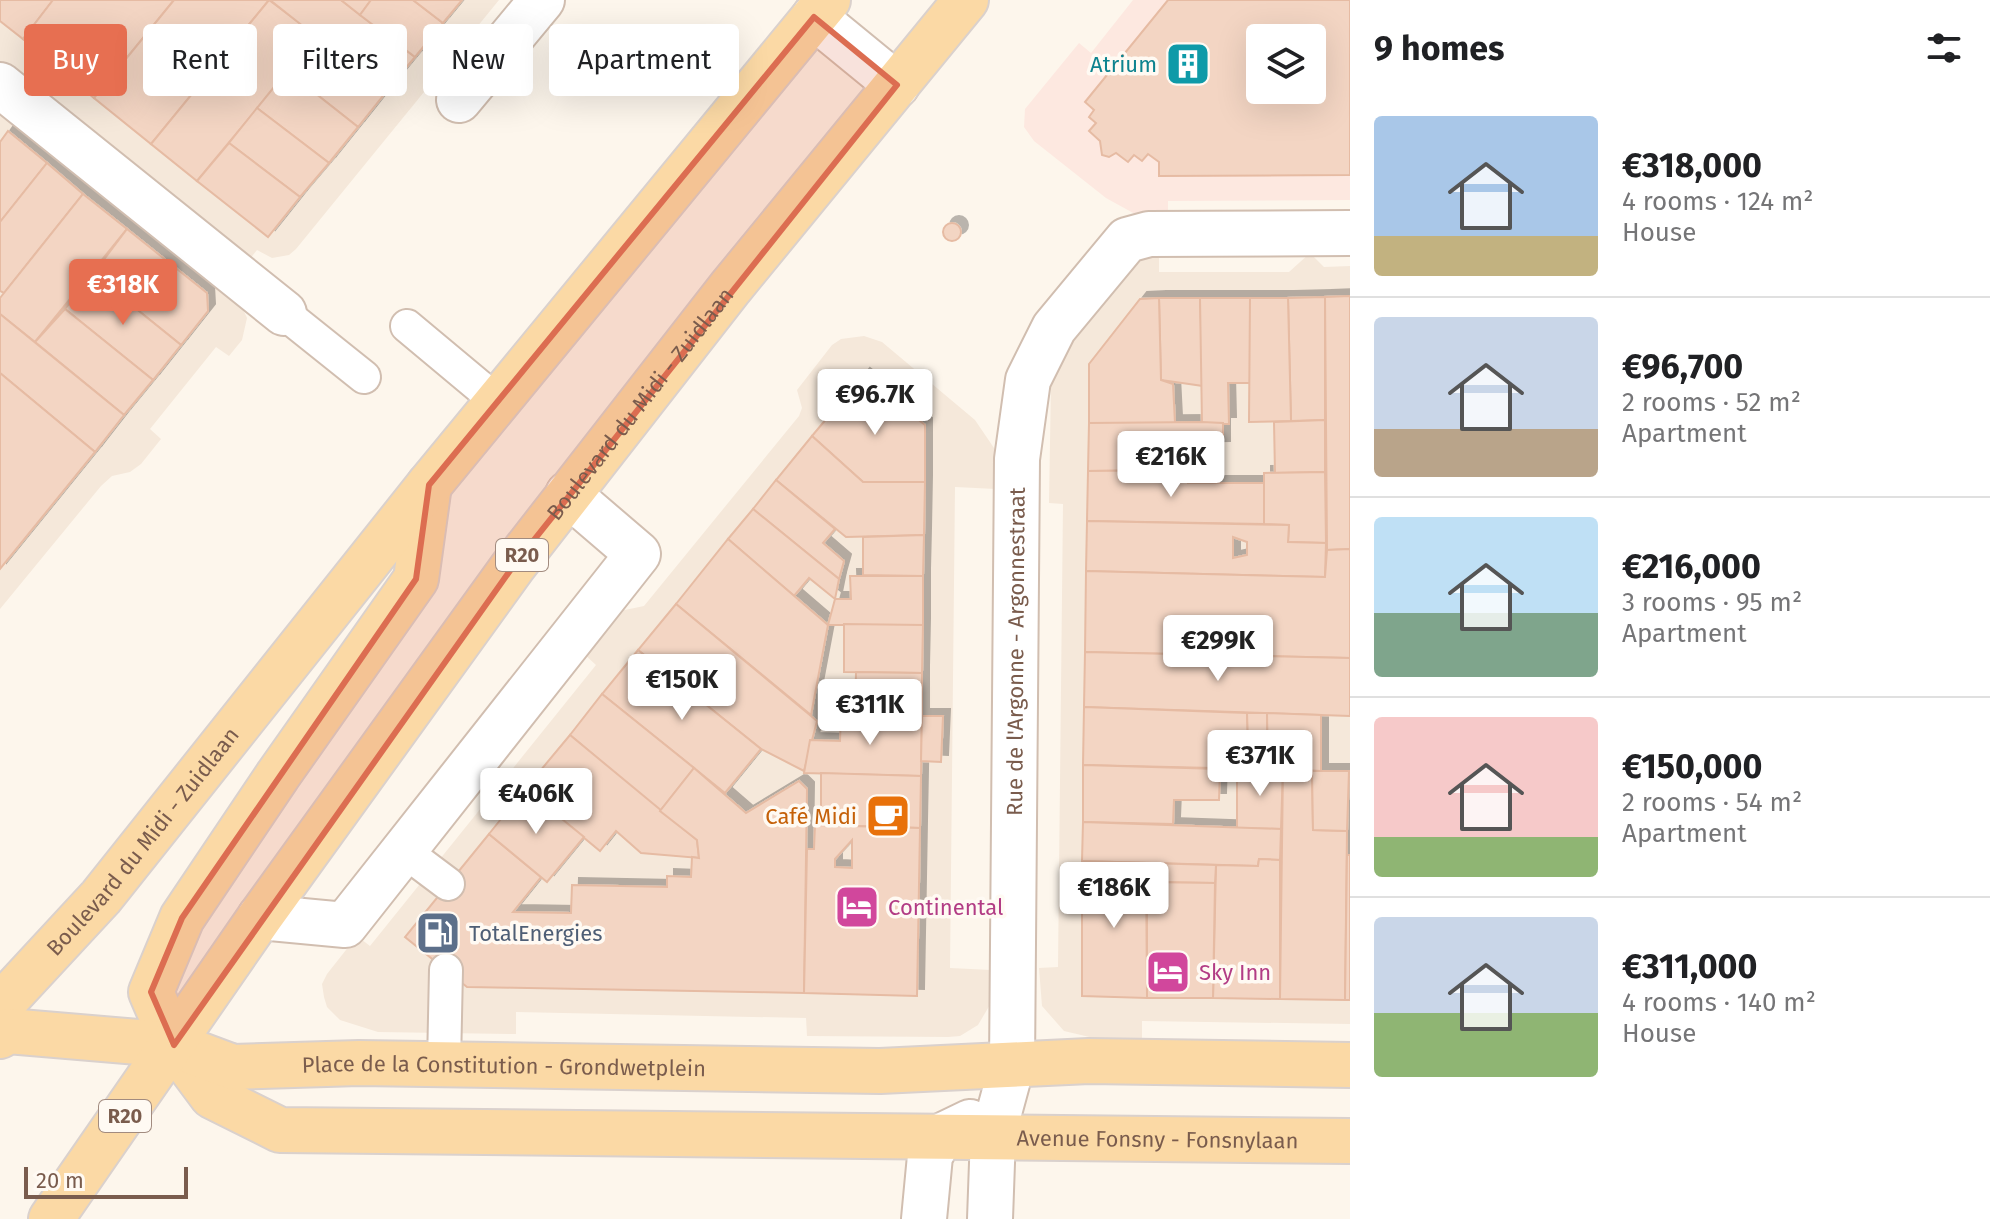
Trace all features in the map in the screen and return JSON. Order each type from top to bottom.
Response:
[{"type":"main road","name":"Boulevard du Midi - Zuidlaan","points":[[51,1219],[260,917],[568,494],[966,0]]},
{"type":"main road","name":"Boulevard du Midi - Zuidlaan","points":[[0,1006],[101,897],[429,485],[821,8]]},
{"type":"main road","points":[[429,485],[416,579],[182,918],[151,992],[174,1045],[212,1096],[280,1130],[983,1114],[1089,1061],[1350,1065]]},
{"type":"main road","name":"Place de la Constitution - Grondwetplein","points":[[0,1036],[8,1031],[174,1045],[233,1067],[332,1063],[880,1071],[983,1114]]},
{"type":"main road","name":"Avenue Fonsny - Fonsnylaan","points":[[983,1114],[1350,1141]]},
{"type":"street","points":[[459,100],[542,0]]},
{"type":"street","name":"Boulevard du Midi - Zuidlaan","points":[[821,8],[897,85]]},
{"type":"street","points":[[0,85],[284,313]]},
{"type":"street","name":"Rue de l'Argonne - Argonnestraat","points":[[990,1219],[983,1114],[1018,433],[1028,380],[1054,328],[1127,240],[1149,234],[1350,233]]},
{"type":"street","points":[[260,917],[345,925],[638,554],[568,494]]},
{"type":"street","name":"Rue de l'Argonne - Argonnestraat","points":[[924,1219],[930,1156],[983,1114]]},
{"type":"lane","points":[[284,313],[364,377]]},
{"type":"lane","points":[[407,326],[498,402]]},
{"type":"lane","points":[[404,851],[448,884]]},
{"type":"lane","points":[[444,1064],[446,970]]},
{"type":"highlighted area","points":[[814,17],[897,85],[514,565],[174,1045],[151,992],[182,918],[416,579],[429,485]]},
{"type":"shaded area","points":[[0,0],[499,0],[479,24],[423,24],[423,93],[296,249],[289,255],[272,258],[257,250],[226,289],[240,303],[247,318],[242,340],[229,356],[216,347],[150,429],[161,439],[141,464],[130,472],[112,476],[101,486],[0,609]]},
{"type":"shaded area","name":"Atrium","points":[[1133,0],[1350,0],[1350,200],[1168,201],[1168,216],[1135,214],[1106,198],[1034,141],[1024,127],[1025,109],[1079,43],[1091,53]]},
{"type":"shaded area","points":[[1142,251],[1159,253],[1159,272],[1289,272],[1310,253],[1324,267],[1350,266],[1350,1024],[1142,1021],[1142,1039],[1098,1039],[1064,1031],[1042,1006],[1039,968],[1058,967],[1063,504],[1049,503],[1051,383],[1068,342]]},
{"type":"shaded area","points":[[864,336],[882,342],[975,420],[994,448],[996,489],[955,487],[950,968],[991,970],[991,1003],[978,1025],[960,1036],[948,1037],[807,1036],[806,1018],[516,1012],[516,1034],[378,1032],[340,1020],[327,1007],[324,997],[322,984],[327,974],[357,936],[370,946],[596,665],[584,654],[620,611],[644,606],[799,416],[802,408],[797,390],[832,345],[841,339]]},
{"type":"building","points":[[0,0],[53,0],[35,24],[24,24],[23,39],[0,21]]},
{"type":"building","points":[[53,0],[174,0],[154,24],[143,24],[143,38],[127,58],[127,24],[35,24]]},
{"type":"building","points":[[174,0],[269,0],[249,24],[154,24]]},
{"type":"building","points":[[269,0],[301,24],[273,24],[273,89],[197,181],[151,144],[190,96],[257,96],[257,24],[249,24]]},
{"type":"building","points":[[270,0],[341,0],[372,24],[300,24]]},
{"type":"building","points":[[341,0],[371,0],[360,15]]},
{"type":"building","points":[[371,0],[413,0],[443,23],[423,24],[423,47],[415,57],[407,51],[407,24],[372,24],[360,15]]},
{"type":"building","points":[[413,0],[462,0],[443,23]]},
{"type":"building","name":"Atrium","points":[[1168,0],[1350,0],[1350,175],[1159,176],[1159,162],[1148,154],[1142,161],[1134,155],[1128,162],[1116,153],[1109,157],[1102,155],[1100,141],[1089,131],[1096,123],[1089,117],[1094,110],[1085,102]]},
{"type":"building","points":[[143,38],[143,96],[190,96],[151,144],[94,98],[127,96],[127,58]]},
{"type":"building","points":[[407,51],[415,57],[407,67]]},
{"type":"building","points":[[273,88],[273,96],[319,96],[358,127],[329,163],[257,108]]},
{"type":"building","points":[[319,96],[383,96],[358,127]]},
{"type":"building","points":[[257,108],[329,163],[300,197],[229,143]]},
{"type":"building","points":[[8,131],[47,163],[0,222],[0,142]]},
{"type":"building","points":[[229,143],[300,197],[268,237],[197,181]]},
{"type":"building","points":[[47,163],[83,194],[4,293],[0,291],[0,222]]},
{"type":"building","points":[[83,194],[127,229],[35,342],[0,314],[0,298]]},
{"type":"building","points":[[952,223],[961,232],[952,241],[943,232]]},
{"type":"building","points":[[127,229],[207,293],[208,311],[181,345],[93,274]]},
{"type":"building","points":[[93,274],[181,345],[153,380],[65,309]]},
{"type":"building","points":[[1350,296],[1350,549],[1327,550],[1325,297]]},
{"type":"building","points":[[1325,297],[1325,420],[1291,421],[1288,298]]},
{"type":"building","points":[[1159,298],[1200,298],[1203,386],[1161,380]]},
{"type":"building","points":[[1159,298],[1161,380],[1173,384],[1175,423],[1089,423],[1089,364],[1140,299]]},
{"type":"building","points":[[1200,298],[1250,298],[1250,383],[1228,383],[1229,424],[1202,424]]},
{"type":"building","points":[[1250,298],[1288,298],[1291,421],[1249,422]]},
{"type":"building","points":[[65,309],[153,380],[124,415],[35,342]]},
{"type":"building","points":[[0,314],[124,415],[95,452],[0,373]]},
{"type":"building","points":[[0,373],[95,452],[0,569]]},
{"type":"building","points":[[863,375],[925,425],[925,482],[863,482],[812,436]]},
{"type":"building","points":[[1325,420],[1325,472],[1275,473],[1274,422]]},
{"type":"building","points":[[1089,423],[1223,423],[1223,448],[1174,449],[1174,470],[1088,471]]},
{"type":"building","points":[[812,436],[863,482],[925,482],[924,535],[846,537],[776,480]]},
{"type":"building","points":[[1188,470],[1188,483],[1264,483],[1264,524],[1087,521],[1088,471]]},
{"type":"building","points":[[1325,472],[1326,543],[1288,542],[1289,525],[1264,524],[1264,473]]},
{"type":"building","points":[[776,480],[835,529],[823,543],[844,561],[839,579],[753,509]]},
{"type":"building","points":[[753,509],[839,579],[835,599],[809,578],[794,596],[728,539]]},
{"type":"building","points":[[1087,521],[1289,525],[1288,542],[1326,543],[1325,577],[1086,571]],"holes":[[[1233,537],[1247,542],[1247,555],[1233,558]]]},
{"type":"building","points":[[924,535],[923,576],[863,575],[863,537]]},
{"type":"building","points":[[728,539],[828,625],[811,715],[676,604]]},
{"type":"building","points":[[1350,549],[1350,658],[1085,652],[1086,571],[1325,577],[1327,550]]},
{"type":"building","points":[[850,576],[923,576],[923,625],[828,625],[835,599],[851,599]]},
{"type":"building","points":[[676,604],[817,721],[804,771],[761,749],[638,650]]},
{"type":"building","points":[[844,624],[923,625],[922,673],[844,672]]},
{"type":"building","points":[[638,650],[761,749],[725,793],[602,694]]},
{"type":"building","points":[[1085,652],[1350,658],[1350,716],[1084,707]]},
{"type":"building","points":[[856,672],[922,673],[922,716],[855,713]]},
{"type":"building","points":[[602,694],[694,768],[660,811],[570,735]]},
{"type":"building","points":[[1084,707],[1247,713],[1248,742],[1214,742],[1214,768],[1083,765]]},
{"type":"building","points":[[841,713],[922,716],[921,776],[804,773],[810,740],[840,741]]},
{"type":"building","points":[[1247,713],[1267,713],[1268,768],[1214,768],[1214,742],[1248,742]]},
{"type":"building","points":[[1267,713],[1321,715],[1321,771],[1268,768]]},
{"type":"building","points":[[922,716],[943,716],[941,762],[921,761]]},
{"type":"building","points":[[570,735],[697,840],[699,858],[641,853],[616,831],[600,851],[525,789]]},
{"type":"building","points":[[1083,765],[1220,769],[1219,800],[1174,800],[1173,824],[1083,822]]},
{"type":"building","points":[[694,768],[746,813],[799,781],[807,789],[804,993],[467,987],[405,937],[489,834],[541,877],[513,912],[571,913],[572,885],[667,887],[667,876],[691,877],[692,857],[699,858],[697,840],[660,811]]},
{"type":"building","points":[[1237,768],[1283,768],[1281,829],[1237,828]]},
{"type":"building","points":[[1283,768],[1312,771],[1313,830],[1347,831],[1345,1000],[1280,999]]},
{"type":"building","points":[[1312,771],[1349,771],[1347,831],[1313,830]]},
{"type":"building","points":[[821,773],[921,776],[920,828],[821,825]]},
{"type":"building","points":[[525,789],[584,837],[547,882],[489,834]]},
{"type":"building","points":[[1083,822],[1281,829],[1280,860],[1259,859],[1258,866],[1082,861]]},
{"type":"building","points":[[815,825],[920,828],[917,996],[804,993],[807,849],[814,849]],"holes":[[[852,840],[852,868],[835,867],[835,859]]]},
{"type":"building","points":[[1347,855],[1350,855],[1350,1000],[1345,1000]]},
{"type":"building","points":[[1259,859],[1280,860],[1280,999],[1213,998],[1216,865],[1258,866]]},
{"type":"building","points":[[1082,861],[1146,863],[1147,998],[1082,996]]},
{"type":"building","points":[[1146,863],[1216,865],[1215,883],[1147,882]]},
{"type":"building","points":[[1147,882],[1215,883],[1213,998],[1147,998]]},
{"type":"place","name":"Atrium","points":[[1188,64]]},
{"type":"place","name":"Café Midi","points":[[888,816]]},
{"type":"place","name":"Continental","points":[[857,907]]},
{"type":"place","name":"TotalEnergies","points":[[438,933]]},
{"type":"place","name":"Sky Inn","points":[[1168,972]]}]
